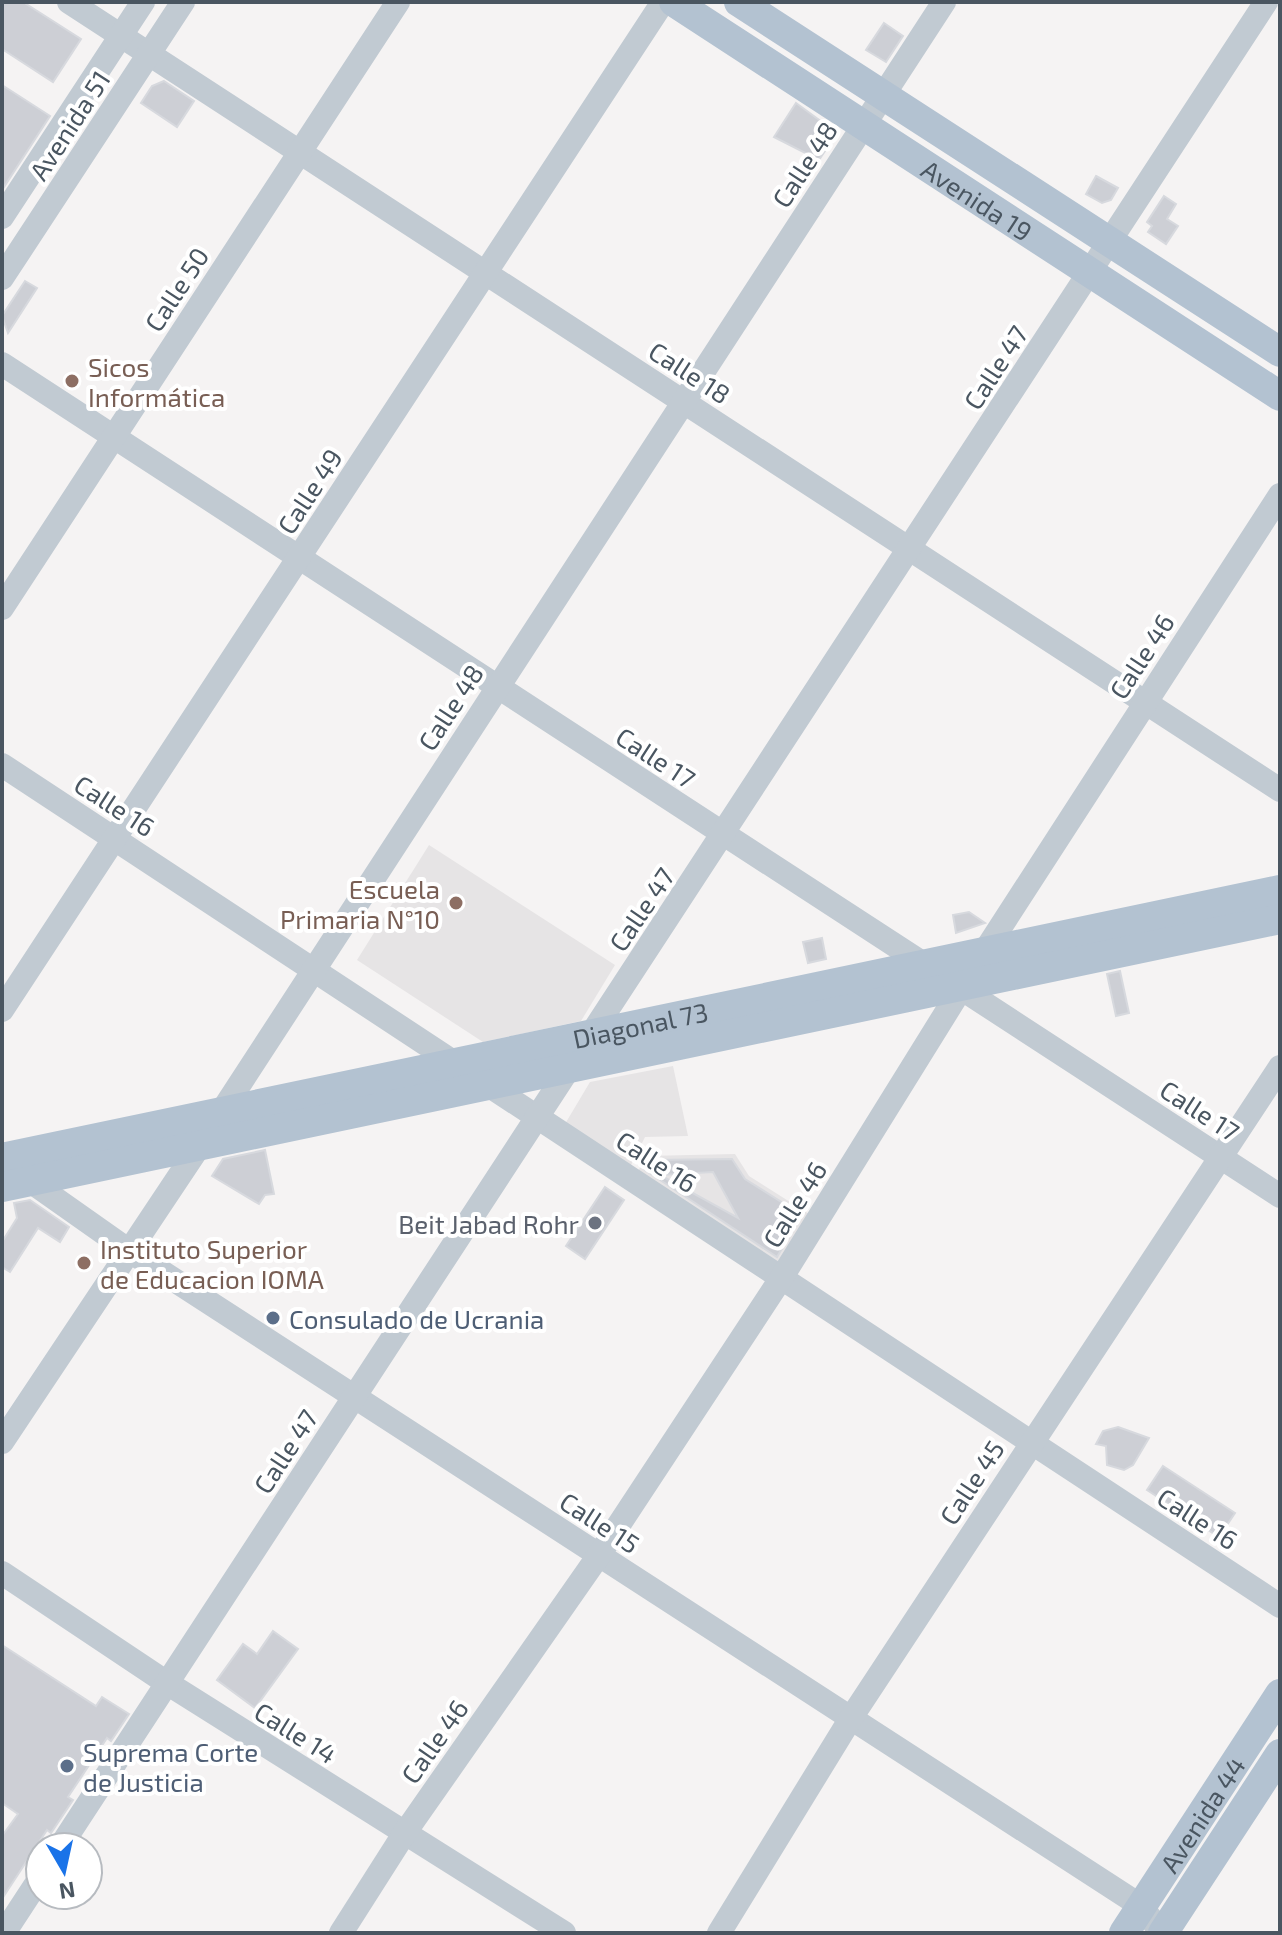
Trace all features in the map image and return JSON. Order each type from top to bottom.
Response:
[{"type":"main road","name":"Avenida 19","points":[[674,2],[1280,396]]},
{"type":"main road","name":"Avenida 19","points":[[739,2],[1280,352]]},
{"type":"main road","name":"Diagonal 73","points":[[2,1161],[1280,890]]},
{"type":"main road","name":"Diagonal 73","points":[[16,1184],[1280,919]]},
{"type":"main road","name":"Avenida 44","points":[[1124,1933],[1280,1694]]},
{"type":"main road","name":"Avenida 44","points":[[1162,1933],[1280,1754]]},
{"type":"street","name":"Calle 18","points":[[69,2],[1280,790]]},
{"type":"street","name":"Avenida 51","points":[[2,217],[143,2]]},
{"type":"street","name":"Avenida 51","points":[[2,278],[183,2]]},
{"type":"street","name":"Calle 50","points":[[2,608],[398,2]]},
{"type":"street","name":"Calle 49","points":[[2,1010],[663,2]]},
{"type":"street","name":"Calle 48","points":[[2,1442],[221,1113],[312,968],[944,2]]},
{"type":"street","name":"Calle 47","points":[[70,1831],[566,1069],[725,835],[1266,2]]},
{"type":"street","name":"Calle 17","points":[[2,364],[962,986],[1280,1196]]},
{"type":"street","name":"Calle 46","points":[[341,1933],[404,1834],[599,1555],[782,1277],[984,951],[1280,495]]},
{"type":"street","name":"Calle 16","points":[[2,765],[1280,1606]]},
{"type":"street","name":"Calle 45","points":[[719,1933],[851,1718],[1280,1067]]},
{"type":"street","name":"Calle 15","points":[[2,1161],[16,1184],[128,1250],[1141,1906],[1162,1933]]},
{"type":"street","name":"Calle 14","points":[[2,1573],[167,1683],[564,1933]]},
{"type":"street","points":[[4,1933],[24,1902]]},
{"type":"shaded area","name":"Escuela Primaria N°10","points":[[429,845],[615,965],[581,1021],[483,1042],[357,960]]},
{"type":"shaded area","points":[[673,1066],[688,1136],[645,1137],[630,1167],[565,1124],[590,1082]]},
{"type":"shaded area","points":[[735,1154],[749,1176],[809,1214],[775,1270],[635,1177],[646,1156]]},
{"type":"building","points":[[2,2],[23,2],[81,39],[53,82],[2,49]]},
{"type":"building","points":[[884,23],[903,36],[886,62],[866,50]]},
{"type":"building","points":[[164,81],[194,101],[177,127],[141,103],[152,86]]},
{"type":"building","points":[[2,85],[50,116],[2,190]]},
{"type":"building","points":[[796,103],[837,133],[819,160],[774,137]]},
{"type":"building","points":[[1096,176],[1118,188],[1111,200],[1102,203],[1086,194]]},
{"type":"building","points":[[1164,196],[1176,204],[1167,219],[1178,226],[1166,244],[1148,232],[1152,226],[1147,222]]},
{"type":"building","points":[[25,281],[37,288],[8,333],[2,316]]},
{"type":"building","points":[[969,912],[985,923],[956,933],[953,915]]},
{"type":"building","points":[[822,938],[826,959],[808,963],[803,942]]},
{"type":"building","points":[[1120,971],[1129,1013],[1116,1016],[1107,974]]},
{"type":"building","points":[[265,1150],[274,1194],[265,1195],[259,1204],[212,1176],[223,1159]]},
{"type":"building","points":[[732,1159],[745,1179],[802,1215],[777,1257],[645,1170],[650,1160]],"holes":[[[713,1172],[738,1218],[660,1175]]]},
{"type":"building","name":"Beit Jabad Rohr","points":[[605,1187],[624,1200],[585,1259],[566,1246]]},
{"type":"building","points":[[30,1200],[69,1227],[60,1242],[38,1228],[10,1272],[2,1267],[2,1242],[17,1218],[14,1203]]},
{"type":"building","points":[[1118,1427],[1149,1438],[1133,1465],[1124,1470],[1107,1465],[1106,1446],[1096,1444],[1103,1431]]},
{"type":"building","points":[[1163,1466],[1235,1513],[1219,1537],[1147,1490]]},
{"type":"building","points":[[273,1631],[298,1649],[255,1708],[217,1680],[243,1644],[257,1654]]},
{"type":"building","name":"Suprema Corte de Justicia","points":[[2,1645],[96,1706],[102,1697],[129,1714],[111,1741],[107,1738],[68,1797],[73,1800],[52,1831],[24,1831],[24,1865],[2,1899],[2,1836],[18,1814],[2,1803]]},
{"type":"place","name":"Sicos Informática","points":[[72,381]]},
{"type":"place","name":"Escuela Primaria N°10","points":[[456,903]]},
{"type":"place","name":"Beit Jabad Rohr","points":[[595,1223]]},
{"type":"place","name":"Instituto Superior de Educacion IOMA","points":[[84,1263]]},
{"type":"place","name":"Consulado de Ucrania","points":[[273,1318]]},
{"type":"place","name":"Suprema Corte de Justicia","points":[[67,1766]]}]
